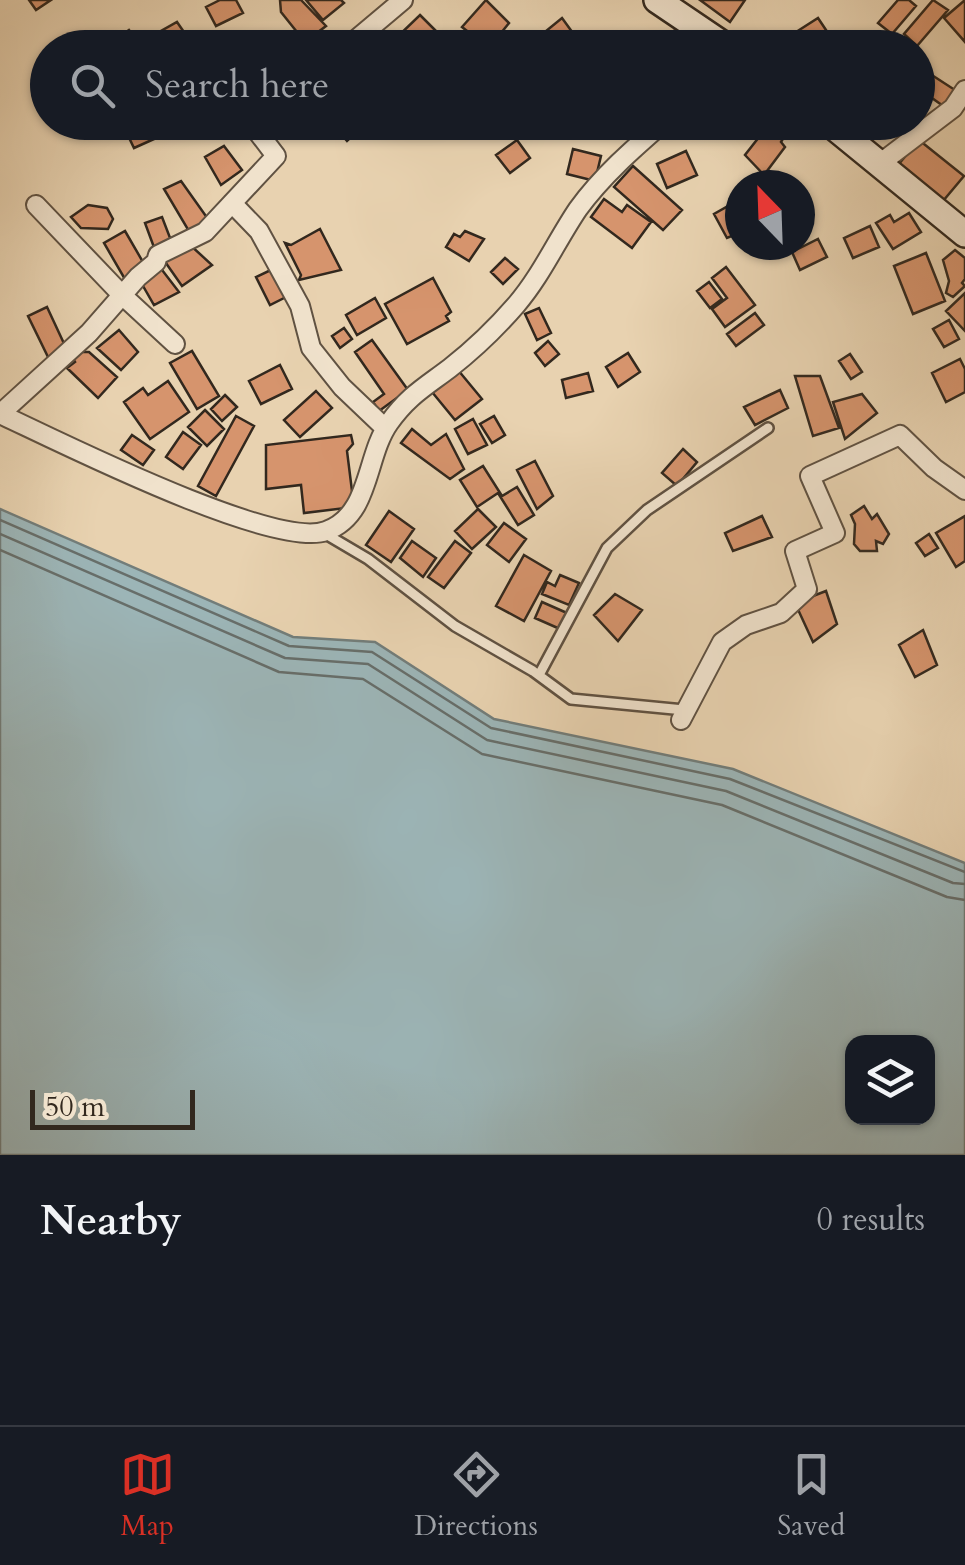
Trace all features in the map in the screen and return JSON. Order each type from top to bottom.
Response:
[{"type":"main road","points":[[657,0],[701,30]]},
{"type":"main road","points":[[849,140],[965,234]]},
{"type":"street","points":[[367,30],[403,0]]},
{"type":"street","points":[[935,122],[954,108],[965,90]]},
{"type":"street","points":[[264,140],[276,156],[232,204],[205,232],[158,255],[156,262],[89,333],[0,414],[160,489],[248,520],[303,533],[324,533],[348,519],[385,428],[409,396],[451,367],[517,304],[580,206],[644,140]]},
{"type":"street","points":[[878,164],[911,140]]},
{"type":"street","points":[[232,204],[259,230],[300,306],[311,348],[342,386],[385,428]]},
{"type":"street","points":[[36,205],[122,296],[175,344]]},
{"type":"street","points":[[684,715],[722,642],[746,625],[781,614],[807,589],[796,551],[836,533],[810,476],[900,436],[965,490]]},
{"type":"lane","points":[[539,675],[607,548],[647,510],[768,428]]},
{"type":"lane","points":[[324,533],[368,559],[454,626],[539,675],[572,699],[684,715]]},
{"type":"water","points":[[0,509],[293,637],[375,642],[494,719],[733,769],[965,863],[965,1155],[0,1155]]},
{"type":"building","points":[[29,0],[51,0],[36,10]]},
{"type":"building","points":[[220,0],[236,0],[243,13],[216,26],[206,7]]},
{"type":"building","points":[[280,0],[301,0],[326,26],[321,30],[295,30],[281,12]]},
{"type":"building","points":[[306,0],[341,0],[344,3],[323,20]]},
{"type":"building","points":[[486,0],[509,23],[503,30],[462,27]]},
{"type":"building","points":[[700,0],[745,0],[730,22]]},
{"type":"building","points":[[898,0],[909,0],[916,6],[895,30],[887,30],[878,23]]},
{"type":"building","points":[[933,0],[948,10],[931,30],[907,30]]},
{"type":"building","points":[[965,0],[965,42],[944,18]]},
{"type":"building","points":[[420,15],[435,30],[404,30]]},
{"type":"building","points":[[562,18],[571,30],[547,30]]},
{"type":"building","points":[[818,18],[826,30],[799,30]]},
{"type":"building","points":[[177,22],[183,30],[163,30]]},
{"type":"building","points":[[935,77],[958,92],[946,108],[935,100]]},
{"type":"building","points":[[130,140],[152,140],[134,148]]},
{"type":"building","points":[[517,140],[530,158],[510,173],[496,155]]},
{"type":"building","points":[[757,140],[782,140],[785,147],[768,170],[759,170],[745,155]]},
{"type":"building","points":[[919,140],[964,176],[943,201],[898,165]]},
{"type":"building","points":[[224,146],[242,170],[221,185],[205,157]]},
{"type":"building","points":[[573,149],[601,156],[595,181],[567,174]]},
{"type":"building","points":[[686,151],[697,175],[667,188],[657,164]]},
{"type":"building","points":[[633,166],[682,210],[663,230],[614,187]]},
{"type":"building","points":[[181,181],[208,219],[190,233],[164,189]]},
{"type":"building","points":[[604,199],[622,212],[627,205],[651,222],[632,248],[591,217]]},
{"type":"building","points":[[88,205],[107,208],[113,219],[108,229],[81,228],[71,217]]},
{"type":"building","points":[[725,208],[725,234],[714,214]]},
{"type":"building","points":[[909,213],[921,232],[893,249],[876,223],[890,215],[894,222]]},
{"type":"building","points":[[162,217],[172,243],[155,250],[145,223]]},
{"type":"building","points":[[870,226],[879,247],[853,258],[844,238]]},
{"type":"building","points":[[320,229],[341,270],[299,280],[301,275],[285,243],[291,245]]},
{"type":"building","points":[[125,231],[147,269],[126,281],[104,243]]},
{"type":"building","points":[[465,231],[484,239],[469,261],[446,247],[454,234],[460,237]]},
{"type":"building","points":[[818,239],[827,257],[800,270],[796,260],[815,260]]},
{"type":"building","points":[[189,244],[212,265],[182,286],[161,256]]},
{"type":"building","points":[[955,250],[965,258],[965,286],[953,297],[946,293],[949,281],[943,260]]},
{"type":"building","points":[[926,253],[945,301],[913,314],[894,266]]},
{"type":"building","points":[[505,258],[518,269],[503,284],[491,272]]},
{"type":"building","points":[[159,266],[179,292],[154,305],[139,279]]},
{"type":"building","points":[[726,267],[755,305],[725,327],[712,309],[727,298],[712,278]]},
{"type":"building","points":[[275,268],[288,296],[270,305],[256,277]]},
{"type":"building","points":[[433,278],[451,312],[446,316],[449,321],[407,344],[385,304]]},
{"type":"building","points":[[709,282],[722,299],[710,308],[697,291]]},
{"type":"building","points":[[965,293],[965,331],[946,311]]},
{"type":"building","points":[[375,298],[386,318],[357,335],[346,315]]},
{"type":"building","points":[[47,307],[67,350],[49,359],[28,316]]},
{"type":"building","points":[[539,308],[551,333],[537,340],[525,314]]},
{"type":"building","points":[[755,313],[764,325],[736,346],[727,334]]},
{"type":"building","points":[[949,320],[959,339],[944,347],[933,329]]},
{"type":"building","points":[[344,328],[352,339],[340,348],[332,336]]},
{"type":"building","points":[[119,330],[138,352],[121,370],[97,348]]},
{"type":"building","points":[[372,340],[408,390],[379,411],[373,402],[384,394],[355,352]]},
{"type":"building","points":[[548,341],[559,354],[545,366],[535,353]]},
{"type":"building","points":[[192,351],[219,396],[197,409],[170,363]]},
{"type":"building","points":[[79,352],[89,352],[117,377],[98,398],[67,368]]},
{"type":"building","points":[[628,353],[640,372],[618,387],[606,367]]},
{"type":"building","points":[[850,354],[862,372],[851,379],[839,361]]},
{"type":"building","points":[[960,359],[965,369],[965,392],[946,402],[932,373]]},
{"type":"building","points":[[280,365],[292,389],[261,404],[249,381]]},
{"type":"building","points":[[458,370],[482,399],[455,420],[432,392]]},
{"type":"building","points":[[588,373],[593,391],[566,398],[562,380]]},
{"type":"building","points":[[795,376],[820,376],[839,428],[813,436]]},
{"type":"building","points":[[168,381],[189,412],[150,439],[124,402],[143,388],[148,395]]},
{"type":"building","points":[[780,390],[788,408],[755,425],[744,407]]},
{"type":"building","points":[[316,391],[332,408],[300,437],[284,420]]},
{"type":"building","points":[[862,394],[877,413],[845,439],[833,402]]},
{"type":"building","points":[[225,395],[237,407],[222,421],[211,409]]},
{"type":"building","points":[[205,410],[224,429],[207,446],[188,427]]},
{"type":"building","points":[[236,416],[254,426],[216,496],[198,486]]},
{"type":"building","points":[[494,416],[505,435],[492,443],[480,424]]},
{"type":"building","points":[[473,419],[487,445],[468,454],[455,429]]},
{"type":"building","points":[[412,429],[431,445],[446,434],[464,469],[450,479],[401,443]]},
{"type":"building","points":[[183,432],[201,445],[183,469],[166,457]]},
{"type":"building","points":[[132,435],[154,450],[143,465],[121,450]]},
{"type":"building","points":[[351,435],[353,444],[347,451],[354,507],[304,513],[301,485],[266,489],[266,445]]},
{"type":"building","points":[[683,449],[697,462],[677,486],[662,473]]},
{"type":"building","points":[[535,461],[553,496],[537,509],[517,470]]},
{"type":"building","points":[[483,466],[502,496],[517,487],[534,515],[518,525],[498,493],[477,507],[460,480]]},
{"type":"building","points":[[864,506],[872,519],[877,514],[889,534],[883,544],[876,541],[877,551],[860,551],[854,544],[855,524],[851,515]]},
{"type":"building","points":[[478,509],[496,527],[472,549],[455,531]]},
{"type":"building","points":[[389,511],[414,529],[391,562],[366,545]]},
{"type":"building","points":[[762,516],[772,537],[733,551],[725,533]]},
{"type":"building","points":[[965,516],[965,561],[956,567],[936,533]]},
{"type":"building","points":[[504,523],[526,539],[509,562],[487,545]]},
{"type":"building","points":[[929,534],[938,548],[925,556],[916,543]]},
{"type":"building","points":[[412,541],[436,558],[423,577],[400,558]]},
{"type":"building","points":[[455,541],[471,553],[444,588],[428,577]]},
{"type":"building","points":[[524,555],[551,571],[524,621],[496,606]]},
{"type":"building","points":[[560,575],[579,583],[569,605],[542,594],[547,582],[555,586]]},
{"type":"building","points":[[826,591],[837,624],[813,642],[795,603]]},
{"type":"building","points":[[615,594],[642,610],[618,641],[594,615]]},
{"type":"building","points":[[542,602],[567,613],[560,629],[535,618]]},
{"type":"building","points":[[923,630],[937,665],[915,677],[899,645]]}]
